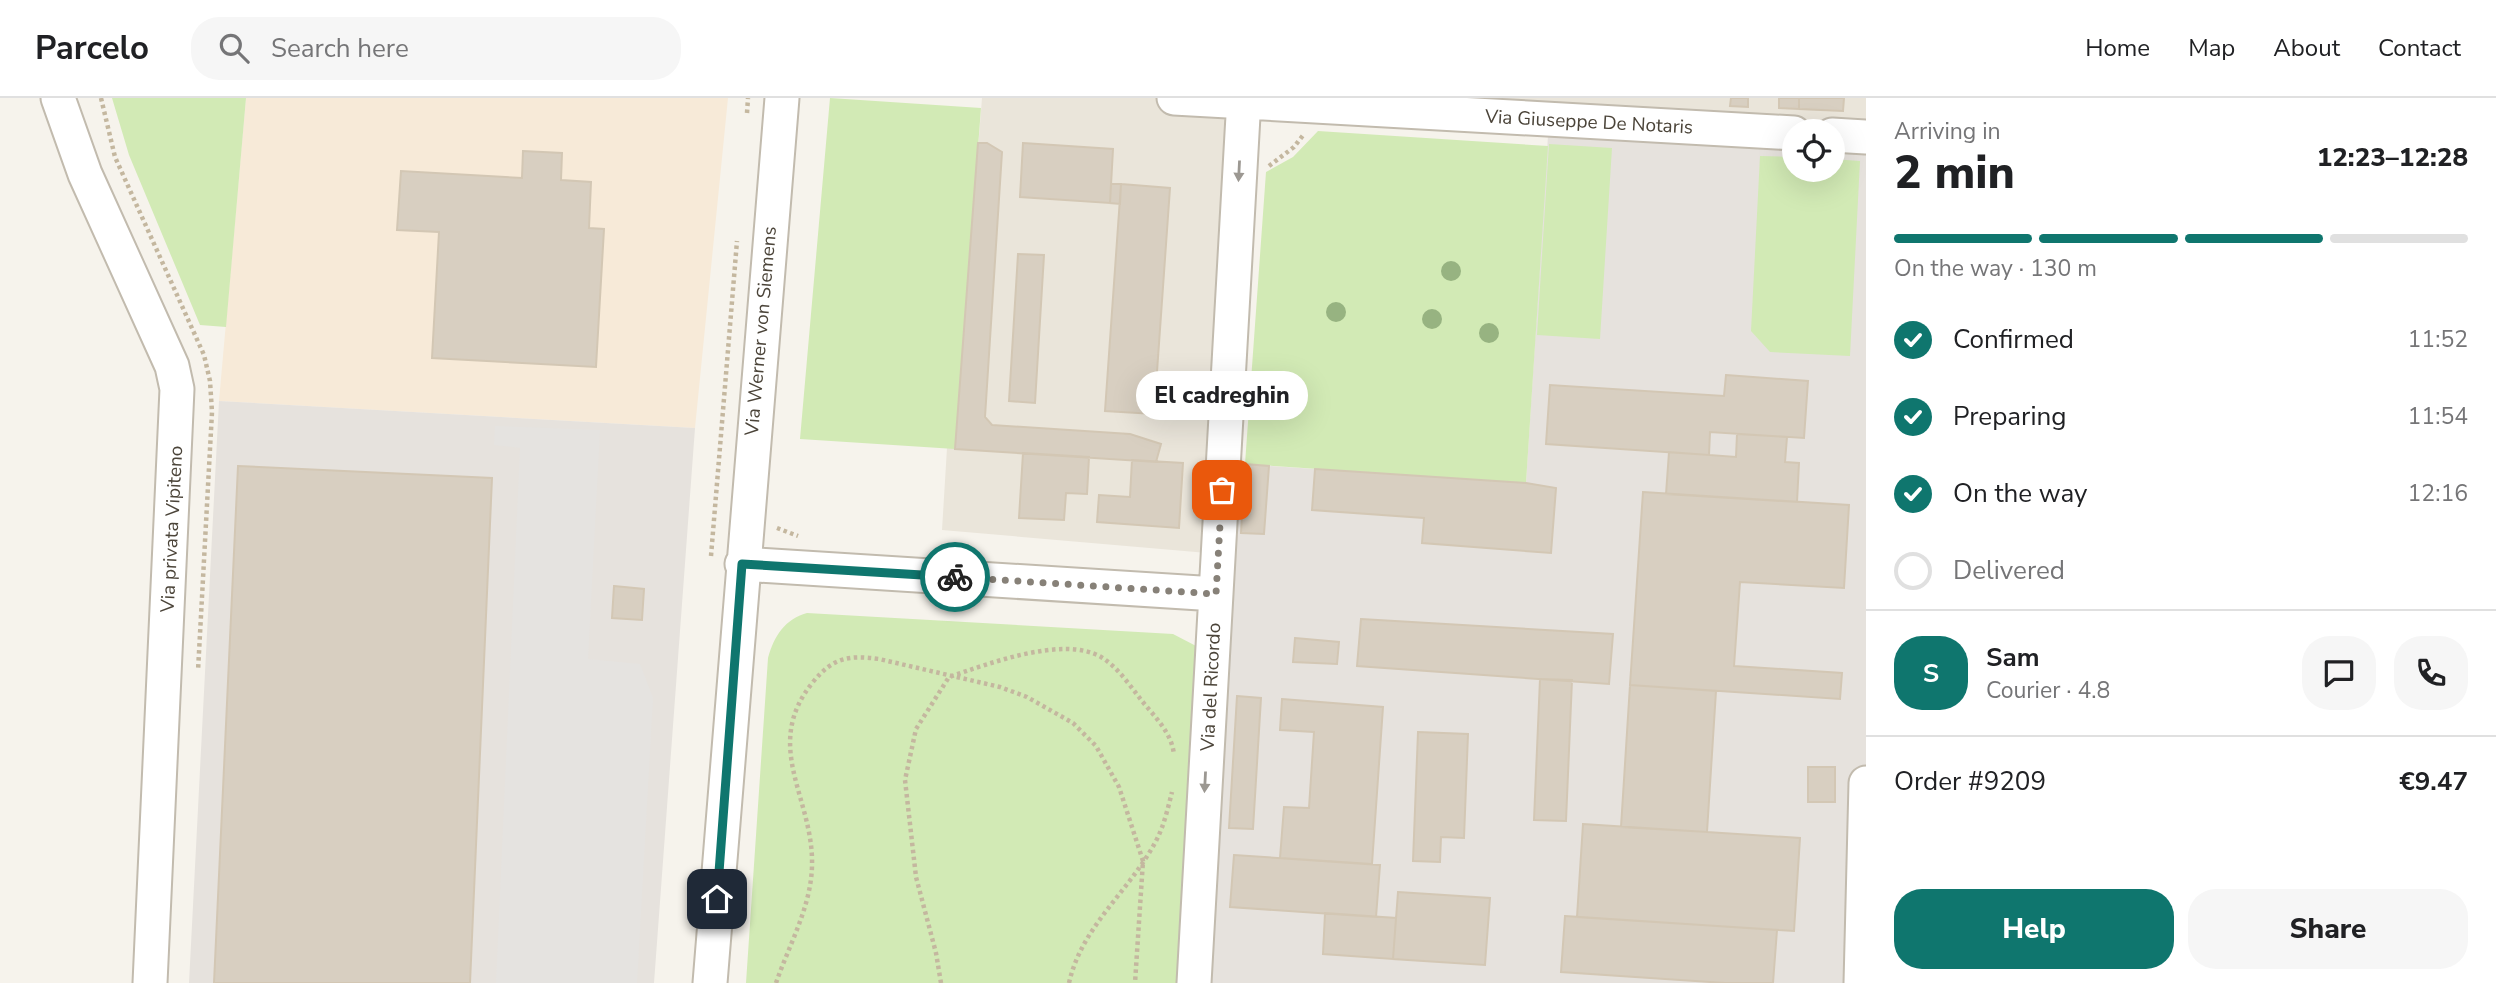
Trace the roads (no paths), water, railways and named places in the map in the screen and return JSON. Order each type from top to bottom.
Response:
[{"type":"street","name":"Via privata Vipiteno","points":[[58,98],[85,174],[172,366],[177,389],[150,983]]},
{"type":"street","name":"Via Werner von Siemens","points":[[710,983],[782,98]]},
{"type":"street","name":"Via Giuseppe De Notaris","points":[[1174,98],[1322,107],[1560,109],[1782,132]]},
{"type":"street","name":"Via del Ricordo","points":[[1194,983],[1244,101]]},
{"type":"street","points":[[1845,136],[1866,137]]},
{"type":"street","points":[[742,564],[1216,594]]},
{"type":"street","points":[[1861,983],[1866,783]]},
{"type":"place","name":"El cadreghin","points":[[1222,490]]}]
